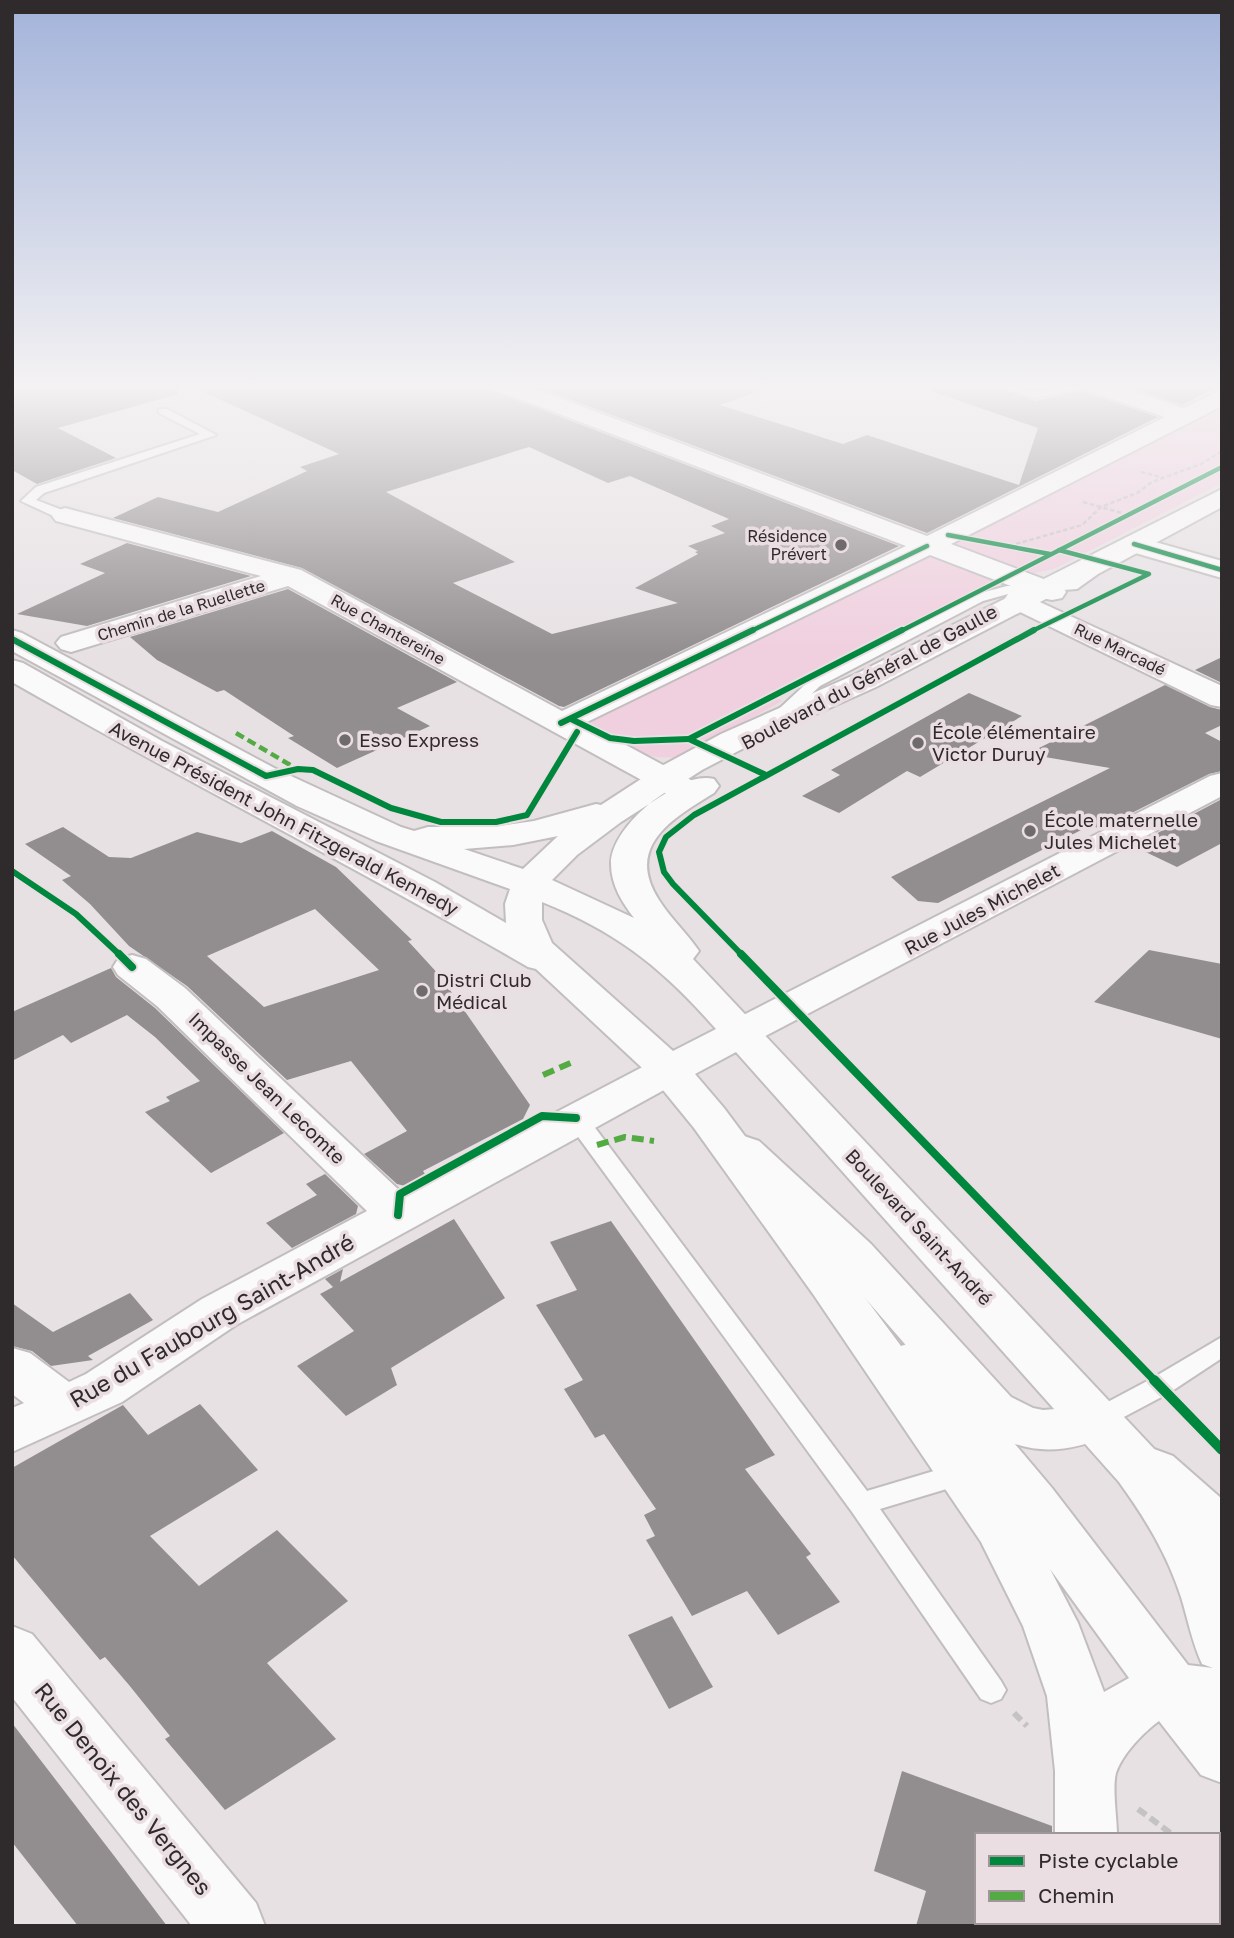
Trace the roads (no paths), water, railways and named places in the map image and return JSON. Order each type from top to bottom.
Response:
[{"type":"street","name":"Rue Marcadé","points":[[739,474],[927,546],[1030,592],[1222,698]]},
{"type":"street","points":[[561,723],[1069,474]]},
{"type":"street","name":"Boulevard du Général de Gaulle","points":[[709,997],[684,956],[640,900],[628,870],[627,857],[640,833],[677,786],[972,641],[1030,592],[1088,568],[1222,498]]},
{"type":"street","name":"Rue Chantereine","points":[[65,516],[291,576],[677,786]]},
{"type":"street","points":[[1134,544],[1222,570]]},
{"type":"street","name":"Chemin de la Ruellette","points":[[71,643],[291,576]]},
{"type":"street","points":[[381,832],[446,839],[501,838],[548,829],[677,786],[727,744],[866,681],[1030,592]]},
{"type":"street","name":"Avenue Président John Fitzgerald Kennedy","points":[[12,639],[266,775],[381,832],[530,885]]},
{"type":"street","name":"Avenue Président John Fitzgerald Kennedy","points":[[19,675],[422,890],[555,967]]},
{"type":"street","name":"Rue Jules Michelet","points":[[669,1070],[1222,783]]},
{"type":"street","points":[[625,805],[564,850],[530,885],[524,899],[524,927],[529,939],[555,967],[669,1070],[709,1118],[830,1282],[964,1473],[1019,1559],[1050,1623],[1076,1696],[1085,1771],[1086,1833]]},
{"type":"street","name":"Boulevard Saint-André","points":[[530,885],[598,914],[643,938],[682,969],[1096,1420],[1138,1467],[1177,1523],[1210,1598],[1222,1646]]},
{"type":"street","name":"Impasse Jean Lecomte","points":[[132,967],[180,1006],[398,1214]]},
{"type":"street","name":"Rue du Faubourg Saint-André","points":[[12,1431],[128,1374],[219,1312],[669,1070]]},
{"type":"street","points":[[709,1118],[855,1256],[993,1411],[1032,1430],[1052,1432],[1074,1430],[1096,1420],[1222,1533]]},
{"type":"street","points":[[830,1282],[956,1412],[1095,1583],[1196,1693],[1222,1755]]},
{"type":"street","points":[[12,1367],[65,1406]]},
{"type":"street","name":"Rue Denoix des Vergnes","points":[[12,1653],[233,1926]]},
{"type":"street","points":[[1085,1771],[1102,1737],[1135,1702],[1196,1693]]},
{"type":"lane","points":[[65,516],[27,501],[40,490],[88,474]]},
{"type":"lane","points":[[576,1118],[861,1504],[991,1690]]},
{"type":"lane","points":[[1096,1420],[1160,1386],[1222,1346]]},
{"type":"lane","points":[[861,1504],[964,1473]]},
{"type":"place","name":"Résidence Prévert","points":[[841,545]]},
{"type":"place","name":"Esso Express","points":[[345,740]]},
{"type":"place","name":"École élémentaire Victor Duruy","points":[[918,743]]},
{"type":"place","name":"École maternelle Jules Michelet","points":[[1030,831]]},
{"type":"place","name":"Distri Club Médical","points":[[422,991]]}]
